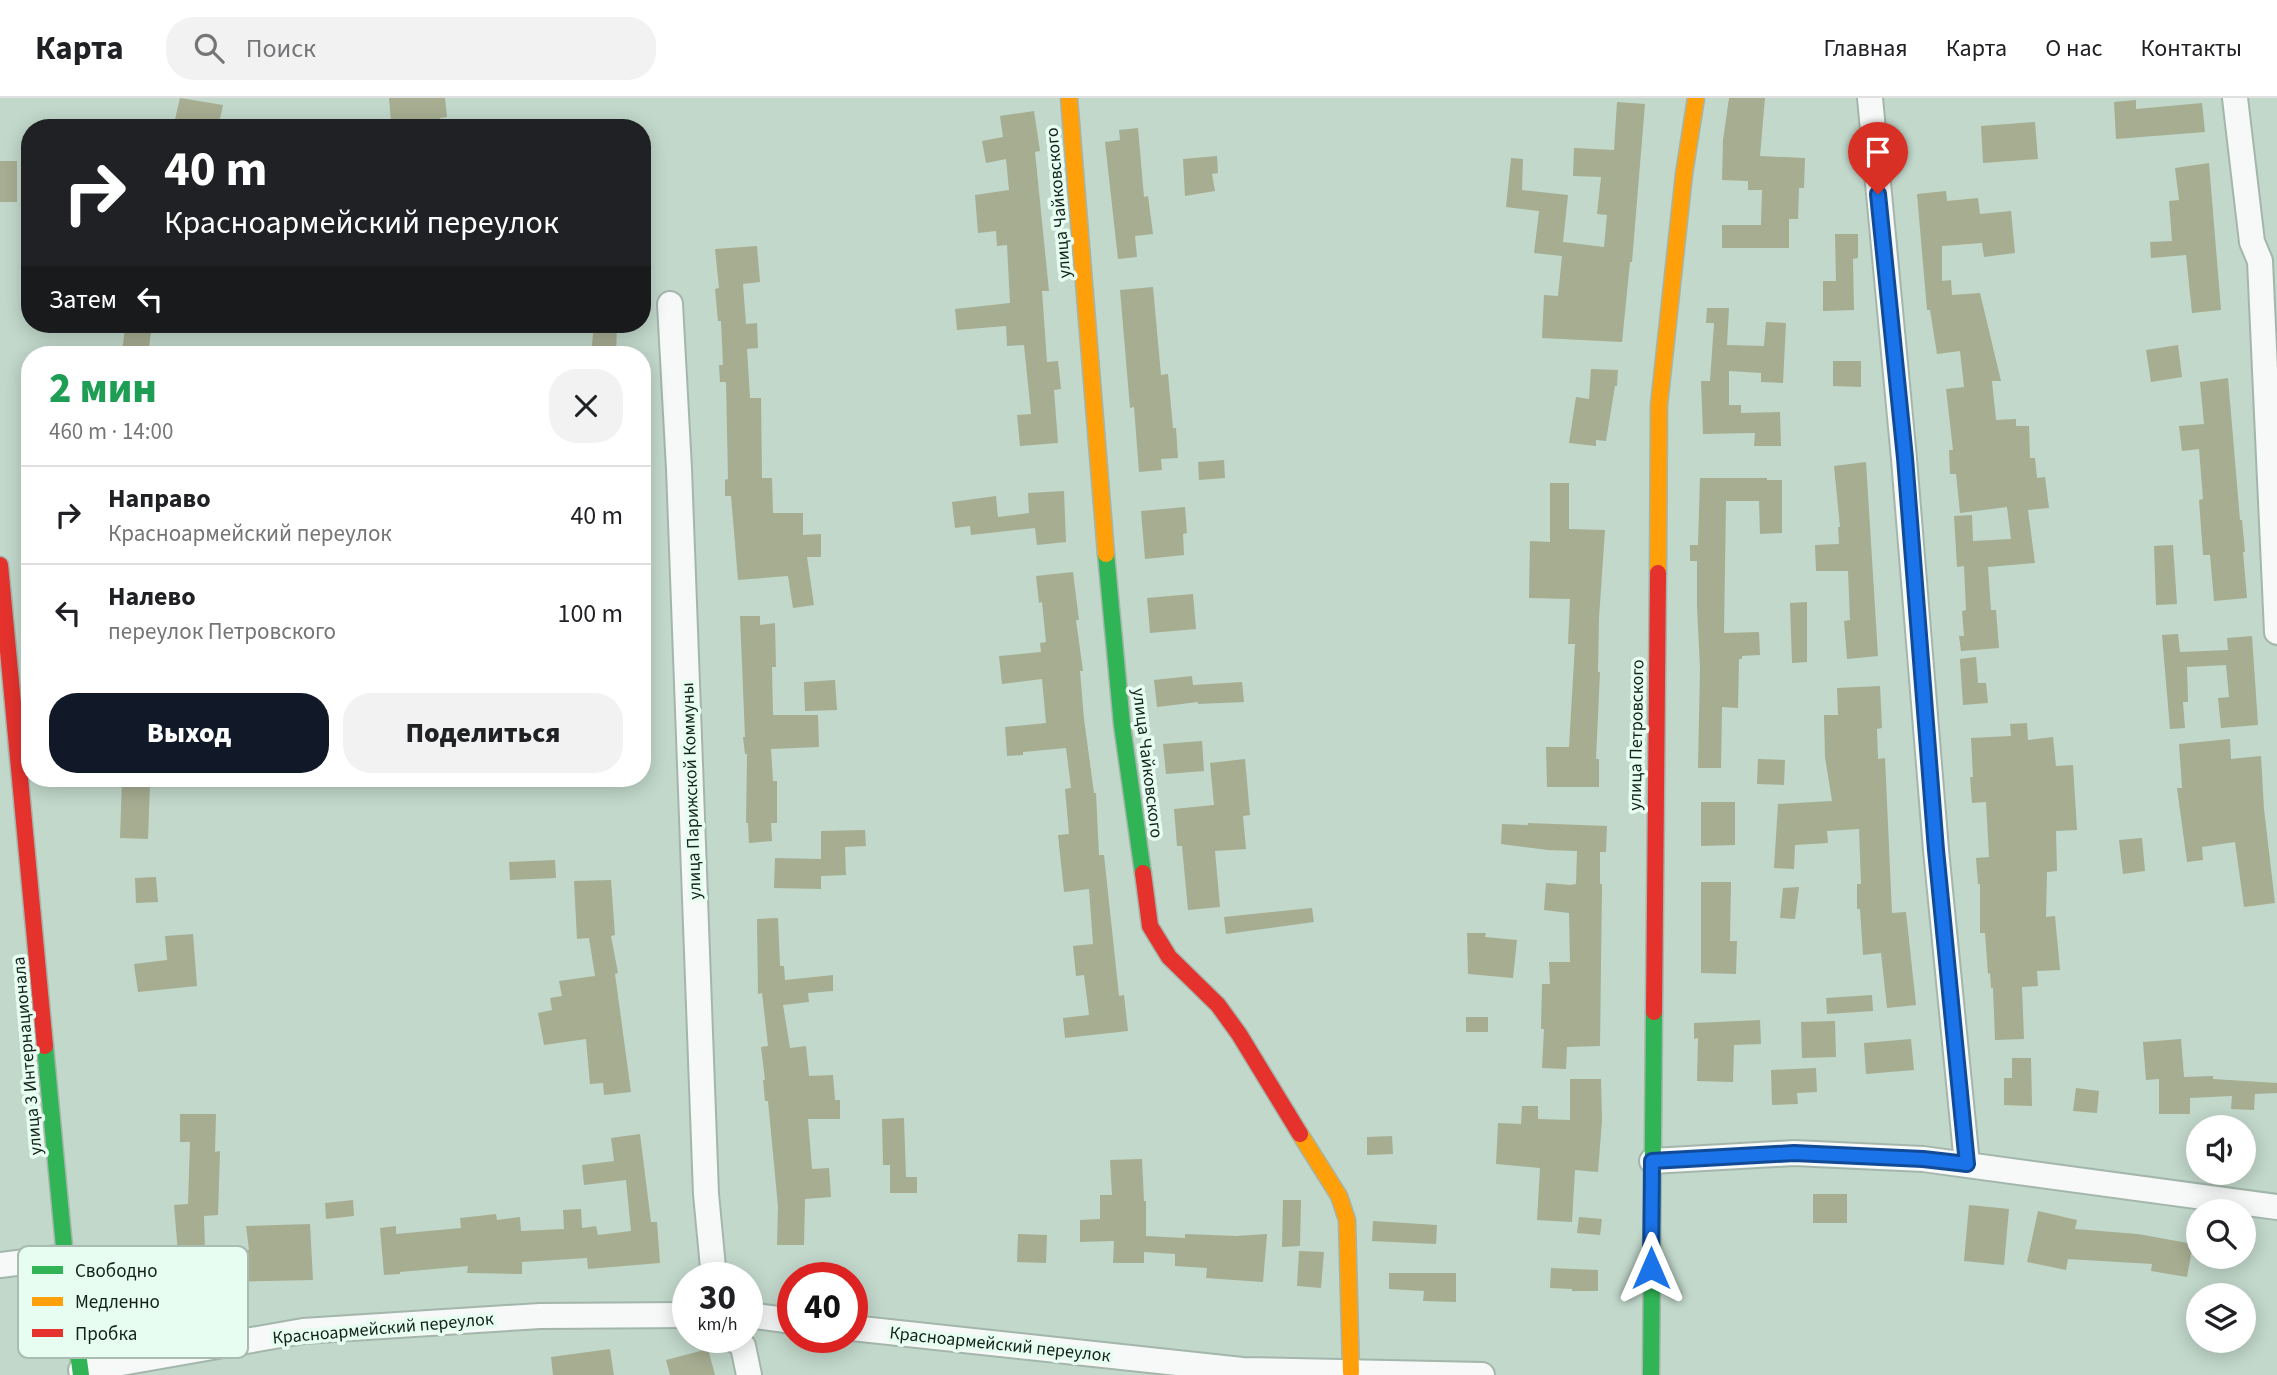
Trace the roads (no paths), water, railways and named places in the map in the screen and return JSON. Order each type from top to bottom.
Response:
[{"type":"street","name":"улица Чайковского","points":[[1069,98],[1121,711],[1150,926],[1169,957],[1219,1005],[1339,1196],[1347,1220],[1350,1372]]},
{"type":"street","name":"улица Петровского","points":[[1651,1375],[1660,405],[1684,174],[1696,98]]},
{"type":"street","points":[[1870,98],[1905,458],[1936,850],[1967,1164]]},
{"type":"street","points":[[2235,98],[2252,242],[2268,261],[2277,632]]},
{"type":"street","name":"улица Парижской Коммуны","points":[[670,304],[679,469],[706,1194],[712,1262]]},
{"type":"street","name":"улица 3 Интернационала","points":[[0,565],[64,1246]]},
{"type":"street","points":[[1652,1161],[1794,1153],[1923,1159],[2277,1207]]},
{"type":"street","points":[[0,1265],[18,1263]]},
{"type":"street","name":"Красноармейский переулок","points":[[248,1341],[303,1331],[540,1316],[672,1315]]},
{"type":"street","name":"Красноармейский переулок","points":[[868,1330],[1242,1370],[1482,1375]]},
{"type":"street","points":[[744,1353],[749,1375]]},
{"type":"street","name":"Красноармейский переулок","points":[[81,1372],[157,1358]]}]
